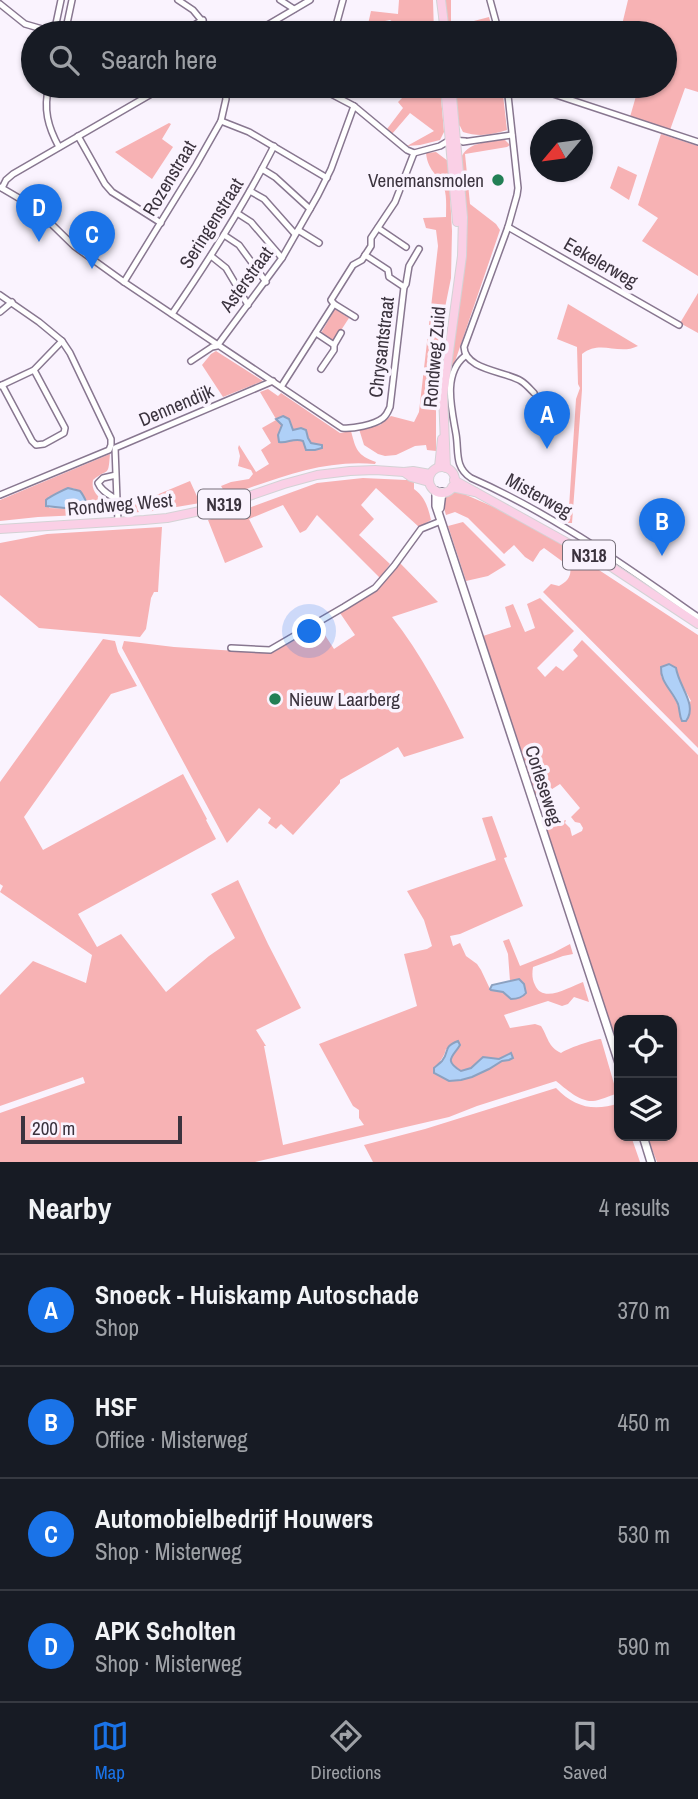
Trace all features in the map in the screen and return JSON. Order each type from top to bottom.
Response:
[{"type":"main road","points":[[441,0],[442,21]]},
{"type":"main road","name":"Rondweg Zuid","points":[[447,98],[453,143]]},
{"type":"main road","name":"Rondweg Zuid","points":[[442,468],[443,395],[456,297],[457,218],[451,98]]},
{"type":"main road","points":[[442,468],[452,472],[453,484],[439,492],[433,489],[430,478],[434,470],[442,468]]},
{"type":"main road","name":"Rondweg West","points":[[0,531],[144,520],[195,512],[317,475],[363,470],[404,472],[411,477],[430,478]]},
{"type":"main road","name":"Misterweg","points":[[453,484],[475,492],[613,568],[698,624]]},
{"type":"main road","name":"Corleseweg","points":[[439,492],[436,506],[440,519],[614,1048]]},
{"type":"main road","points":[[645,1141],[651,1162]]},
{"type":"street","points":[[57,21],[61,0]]},
{"type":"street","points":[[68,21],[72,0]]},
{"type":"street","points":[[178,0],[203,20]]},
{"type":"street","points":[[280,0],[294,9]]},
{"type":"street","points":[[274,21],[310,0]]},
{"type":"street","points":[[337,21],[343,0]]},
{"type":"street","points":[[489,0],[495,21]]},
{"type":"street","points":[[0,4],[21,22]]},
{"type":"street","points":[[47,98],[47,121],[59,147]]},
{"type":"street","points":[[144,98],[13,174],[1,188],[34,207],[74,246],[124,282],[281,387],[334,304]]},
{"type":"street","name":"Rozenstraat","points":[[124,282],[221,121],[226,98]]},
{"type":"street","points":[[339,98],[354,106],[414,153],[453,143],[512,135]]},
{"type":"street","points":[[508,98],[517,195],[464,347],[465,356],[472,363],[523,382],[534,393]]},
{"type":"street","points":[[565,98],[698,142]]},
{"type":"street","name":"Asterstraat","points":[[217,346],[282,258],[297,232],[327,178],[354,106]]},
{"type":"street","points":[[221,121],[249,132],[327,178]]},
{"type":"street","points":[[78,136],[112,192],[161,223]]},
{"type":"street","name":"Seringenstraat","points":[[172,314],[224,235],[274,146]]},
{"type":"street","points":[[355,317],[331,300],[353,265],[362,260],[371,246],[371,238],[395,202],[414,153]]},
{"type":"street","points":[[262,169],[275,177],[310,209]]},
{"type":"street","points":[[250,191],[264,200],[297,232],[319,243]]},
{"type":"street","points":[[237,213],[251,222],[282,258]]},
{"type":"street","name":"Eekelerweg","points":[[508,227],[679,325]]},
{"type":"street","points":[[378,228],[406,247]]},
{"type":"street","points":[[224,235],[239,245],[265,282]]},
{"type":"street","name":"Chrysantstraat","points":[[281,387],[342,428],[382,418],[390,407],[408,266],[419,248]]},
{"type":"street","name":"Chrysantstraat","points":[[365,255],[388,270],[389,277],[404,287]]},
{"type":"street","points":[[211,256],[226,268],[248,305]]},
{"type":"street","points":[[0,295],[62,341],[111,439],[109,450],[0,495]]},
{"type":"street","points":[[0,313],[12,302]]},
{"type":"street","points":[[321,369],[334,350],[341,333]]},
{"type":"street","points":[[316,334],[334,345]]},
{"type":"street","points":[[34,370],[65,428],[64,433],[44,444],[36,445],[1,385],[34,370],[62,341]]},
{"type":"street","points":[[191,361],[217,346]]},
{"type":"street","name":"Misterweg","points":[[465,356],[458,361],[451,382],[450,399],[458,463],[466,475],[552,518],[698,617]]},
{"type":"street","name":"Dennendijk","points":[[118,522],[115,448],[273,381]]},
{"type":"street","name":"Dennendijk","points":[[116,474],[103,478],[98,483],[117,500]]},
{"type":"street","points":[[231,648],[270,650],[375,588],[421,529],[440,519]]},
{"type":"shaded area","points":[[399,0],[433,0],[434,21],[369,21],[371,11],[398,14]]},
{"type":"shaded area","points":[[444,0],[451,0],[451,21],[446,21]]},
{"type":"shaded area","points":[[628,0],[698,0],[698,92],[685,88],[670,130],[630,117],[635,98],[677,98],[677,21],[623,21]]},
{"type":"shaded area","points":[[489,17],[490,21],[474,21]]},
{"type":"shaded area","points":[[402,98],[441,98],[444,132],[440,140],[407,146],[434,131],[410,113],[392,134],[387,129],[403,108],[398,102]]},
{"type":"shaded area","points":[[453,98],[503,98],[507,130],[485,135],[474,134],[463,132],[456,124]]},
{"type":"shaded area","points":[[171,124],[162,139],[173,147],[152,179],[115,152]]},
{"type":"shaded area","points":[[661,134],[698,146],[698,276],[642,241],[658,218],[638,205]]},
{"type":"shaded area","points":[[504,139],[510,145],[507,147],[465,154],[470,204],[500,230],[449,379],[459,301],[460,160],[467,149],[473,146]]},
{"type":"shaded area","points":[[436,152],[448,161],[452,231],[451,278],[436,352],[436,451],[427,450],[426,445],[415,446],[396,455],[385,456],[364,445],[359,429],[380,425],[391,416],[414,422],[419,412],[438,246],[436,230],[426,228],[423,218],[446,217],[444,188],[429,165],[426,153]]},
{"type":"shaded area","points":[[618,166],[637,175],[629,200],[610,188]]},
{"type":"shaded area","points":[[698,293],[698,333],[680,323]]},
{"type":"shaded area","points":[[568,304],[638,346],[631,349],[596,348],[582,354],[582,390],[572,523],[568,523],[576,399],[580,388],[577,347],[557,339]]},
{"type":"shaded area","points":[[335,309],[349,318],[334,341],[321,333]]},
{"type":"shaded area","points":[[216,351],[263,381],[223,397],[202,365]]},
{"type":"shaded area","points":[[268,389],[278,396],[281,393],[340,433],[351,431],[358,451],[376,462],[375,464],[318,467],[227,496],[221,486],[249,479],[253,474],[251,470],[238,466],[239,445],[256,472],[269,464],[261,450],[271,443],[262,428],[279,420],[283,443],[303,441],[305,447],[315,444],[311,443],[307,436],[291,428],[285,417],[276,419],[260,392]]},
{"type":"shaded area","points":[[110,454],[107,471],[93,480],[93,485],[96,494],[113,511],[110,514],[93,512],[82,494],[72,488],[48,497],[49,508],[74,509],[80,515],[0,521],[0,500]]},
{"type":"shaded area","points":[[363,478],[414,479],[414,489],[426,503],[431,520],[419,527],[376,488],[361,505],[374,519],[359,535],[390,564],[380,578],[317,515],[306,530],[300,533],[283,505],[249,519],[263,547],[225,563],[208,520],[317,483]]},
{"type":"shaded area","points":[[190,481],[200,503],[127,513],[122,508],[120,497],[141,507],[157,506],[154,496]]},
{"type":"shaded area","points":[[457,491],[519,518],[574,549],[573,553],[698,635],[698,748],[543,592],[551,584],[559,586],[564,583],[570,576],[570,567],[544,548],[533,562],[514,545],[504,554],[468,518],[455,512],[446,515],[444,496]],"holes":[[[676,668],[691,701],[679,710],[661,676]]]},
{"type":"shaded area","points":[[463,522],[506,565],[488,576],[466,581],[448,526]]},
{"type":"shaded area","points":[[162,527],[158,592],[154,592],[151,598],[146,629],[140,637],[39,628],[0,595],[0,543],[47,534]]},
{"type":"shaded area","points":[[399,562],[438,602],[392,617],[422,660],[464,738],[404,757],[398,747],[340,780],[293,835],[281,824],[276,829],[268,823],[271,818],[259,808],[227,843],[122,648],[124,641],[266,653],[274,652],[319,626],[334,649],[355,635],[340,613],[374,593]]},
{"type":"shaded area","points":[[540,598],[574,631],[537,668],[545,677],[556,666],[563,671],[578,656],[573,650],[582,640],[698,755],[698,1162],[657,1162],[649,1141],[677,1141],[677,1015],[614,1015],[614,1037],[545,827],[566,820],[572,836],[582,831],[580,823],[571,817],[580,808],[560,784],[546,793],[534,795],[483,636],[511,627],[505,607],[513,604],[525,632],[535,628],[527,604]]},
{"type":"shaded area","points":[[103,639],[115,641],[118,652],[137,686],[111,694],[24,817],[43,850],[183,774],[216,839],[78,914],[97,947],[121,934],[166,992],[235,938],[211,894],[238,880],[301,1008],[256,1030],[266,1046],[283,1145],[364,1125],[359,1118],[359,1110],[353,1106],[319,1044],[417,1006],[404,954],[432,946],[424,920],[407,891],[496,860],[482,818],[492,816],[507,857],[504,858],[523,906],[450,936],[453,946],[460,943],[466,956],[481,970],[490,989],[504,992],[511,999],[522,997],[526,993],[522,981],[510,981],[508,954],[503,941],[509,939],[520,966],[570,944],[573,954],[533,967],[533,981],[539,991],[550,994],[583,982],[589,1002],[574,997],[562,1006],[548,1001],[504,1015],[510,1028],[535,1024],[541,1026],[551,1045],[561,1053],[580,1044],[601,1039],[614,1084],[614,1095],[588,1101],[556,1081],[449,1117],[255,1162],[0,1162],[0,1113],[85,1083],[83,1077],[0,1106],[0,995],[33,961],[86,983],[92,955],[0,892],[3,886],[0,884],[0,782]],"holes":[[[446,1049],[458,1049],[452,1055],[451,1061],[461,1071],[486,1059],[499,1059],[506,1055],[509,1060],[489,1069],[446,1079],[434,1073]]]},
{"type":"shaded area","points":[[556,1088],[570,1100],[585,1106],[614,1105],[614,1141],[633,1141],[640,1162],[373,1162],[364,1145]]},
{"type":"water","points":[[283,416],[289,419],[293,430],[306,430],[311,443],[322,445],[322,448],[306,450],[300,440],[279,442],[278,435],[282,425],[276,419]]},
{"type":"water","points":[[68,488],[80,491],[91,510],[97,514],[80,515],[74,509],[46,506],[46,500]]},
{"type":"water","points":[[669,664],[676,668],[689,702],[686,721],[682,721],[678,704],[662,677],[661,667]]},
{"type":"water","points":[[519,979],[524,984],[526,993],[519,998],[511,999],[503,992],[490,989],[492,985]]},
{"type":"water","points":[[458,1041],[460,1045],[451,1061],[461,1071],[471,1068],[483,1057],[499,1059],[511,1053],[513,1058],[472,1077],[449,1081],[434,1073],[434,1068],[442,1061],[450,1045]]},
{"type":"place","name":"Venemansmolen","points":[[498,180]]},
{"type":"place","name":"APK Scholten","points":[[39,242]]},
{"type":"place","name":"Automobielbedrijf Houwers","points":[[92,269]]},
{"type":"place","name":"Snoeck - Huiskamp Autoschade","points":[[547,449]]},
{"type":"place","name":"HSF","points":[[662,556]]},
{"type":"place","name":"Nieuw Laarberg","points":[[275,699]]}]
